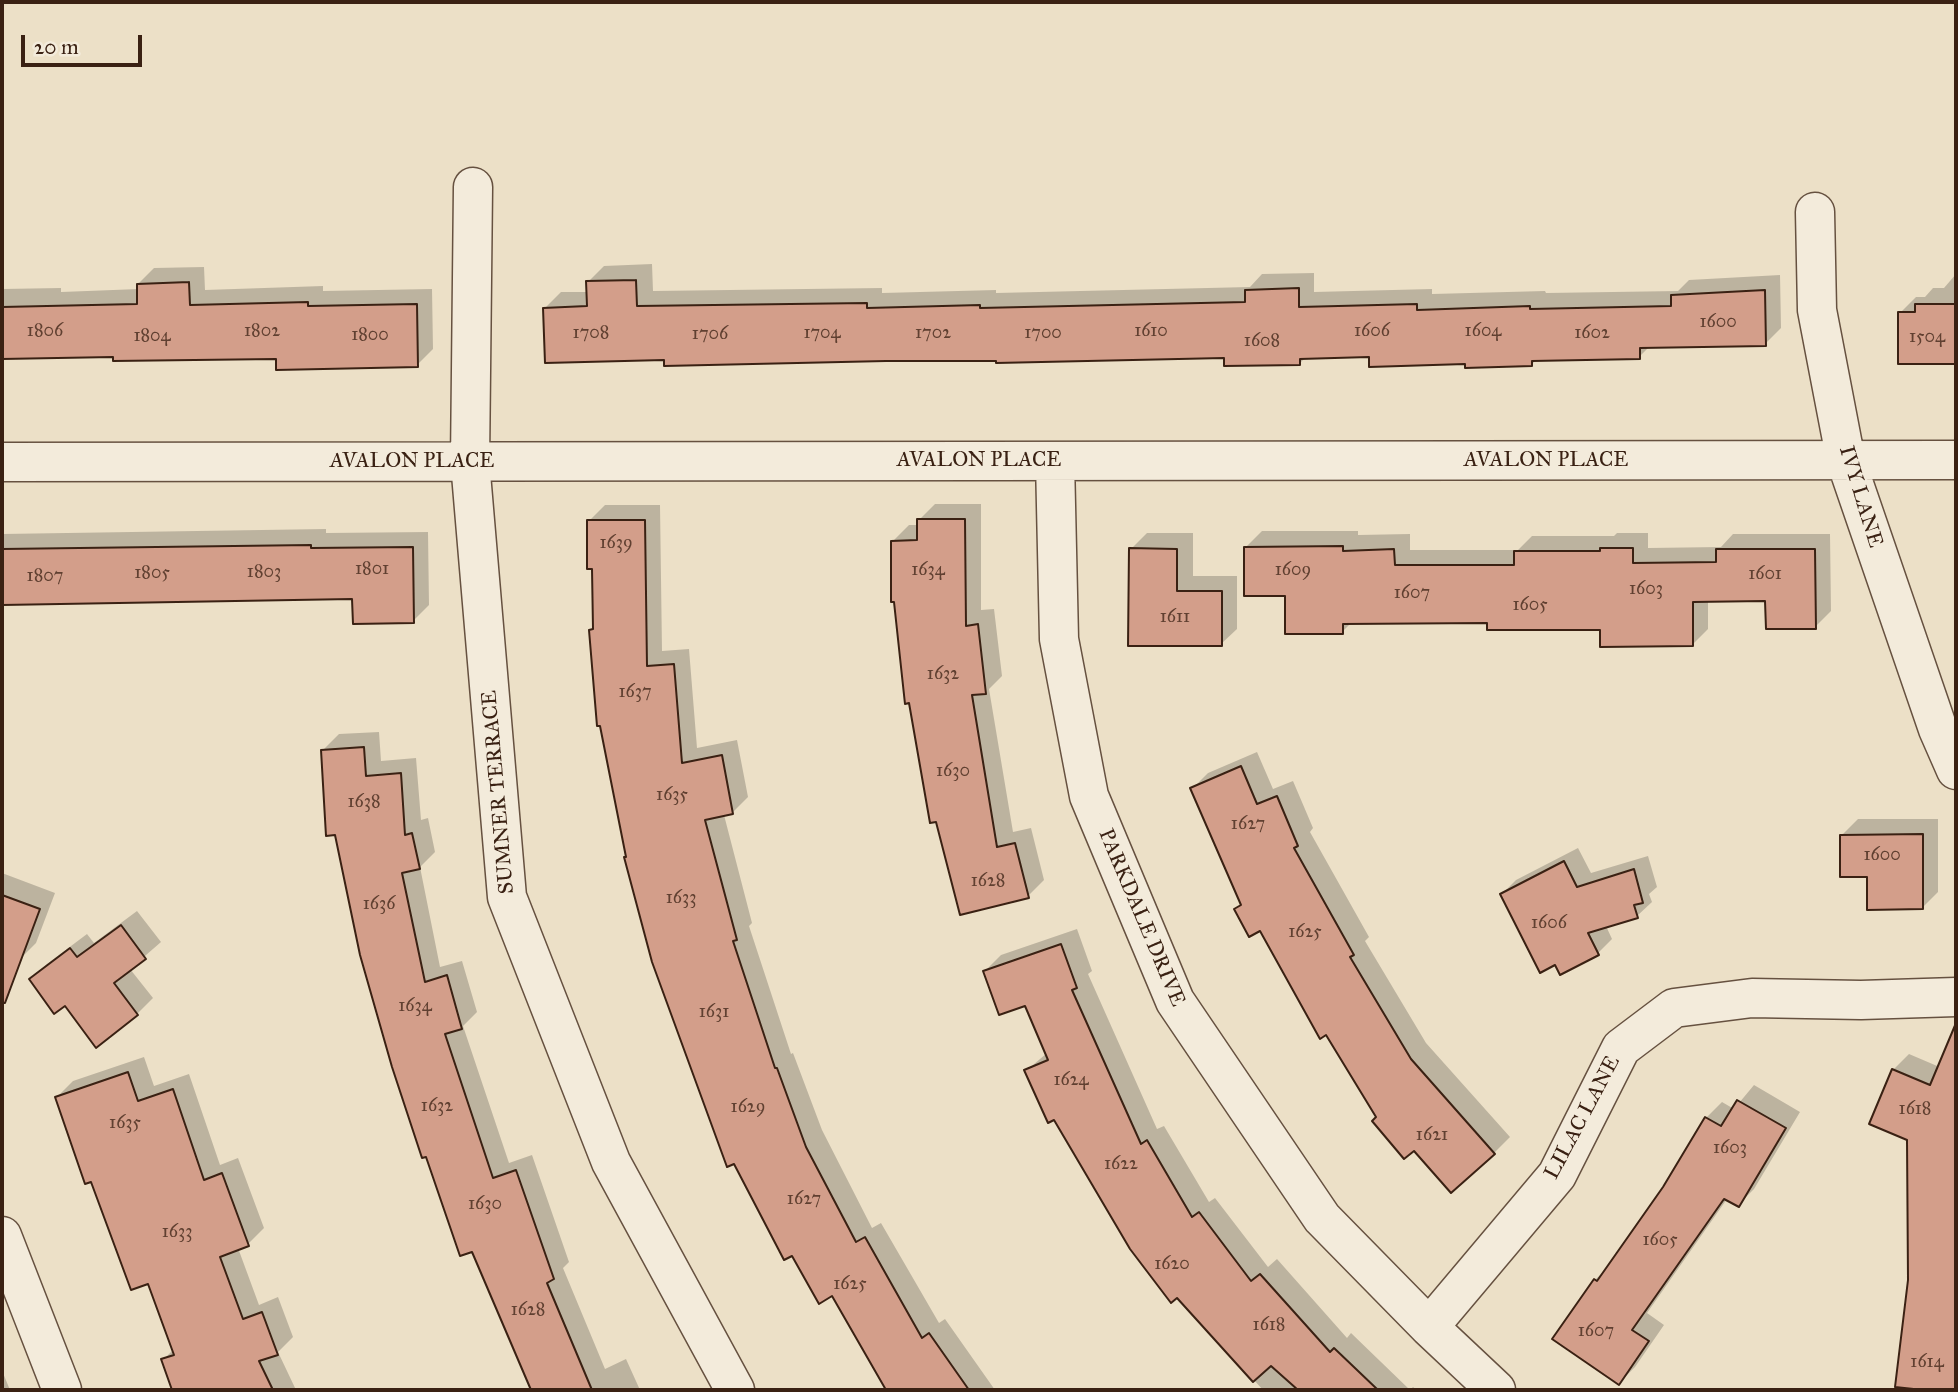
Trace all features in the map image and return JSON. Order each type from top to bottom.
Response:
[{"type":"street","name":"SUMNER TERRACE","points":[[473,187],[470,462],[507,897],[611,1162],[735,1390]]},
{"type":"street","name":"IVY LANE","points":[[1815,212],[1817,310],[1846,461],[1938,729],[1956,770]]},
{"type":"street","name":"AVALON PLACE","points":[[2,462],[1956,460]]},
{"type":"street","name":"PARKDALE DRIVE","points":[[1055,461],[1059,639],[1089,796],[1175,1002],[1322,1219],[1496,1390]]},
{"type":"street","name":"LILAC LANE","points":[[1429,1327],[1557,1175],[1621,1048],[1674,1008],[1752,998],[1956,998]]},
{"type":"street","points":[[2,1236],[62,1390]]},
{"type":"building","points":[[636,280],[637,306],[867,303],[867,308],[980,305],[980,308],[1245,302],[1245,290],[1299,288],[1299,307],[1417,304],[1417,310],[1530,306],[1530,309],[1671,306],[1671,295],[1765,290],[1766,346],[1640,348],[1640,359],[1532,361],[1532,366],[1465,368],[1465,364],[1369,367],[1369,357],[1300,359],[1300,365],[1224,366],[1224,358],[664,366],[664,360],[545,363],[543,308],[587,306],[586,281]]},
{"type":"building","points":[[189,282],[190,305],[308,302],[308,306],[417,304],[418,367],[276,370],[276,359],[2,359],[2,307],[137,304],[137,284]]},
{"type":"building","points":[[1915,304],[1956,304],[1956,364],[1898,364],[1898,312],[1915,312]]},
{"type":"building","points":[[917,519],[965,519],[966,626],[978,624],[986,694],[972,695],[997,847],[1015,843],[1029,898],[960,915],[936,822],[930,823],[909,703],[905,704],[894,602],[891,602],[891,541],[917,540]]},
{"type":"building","points":[[587,520],[645,520],[647,666],[674,664],[682,763],[722,755],[733,814],[705,820],[737,940],[733,941],[775,1068],[806,1147],[856,1242],[865,1237],[922,1338],[929,1333],[969,1390],[886,1390],[832,1296],[819,1304],[792,1256],[784,1260],[734,1164],[727,1167],[652,962],[624,857],[600,726],[597,726],[589,630],[593,629],[592,569],[587,569]]},
{"type":"building","points":[[311,545],[311,548],[413,547],[414,623],[353,624],[352,599],[2,605],[2,549]]},
{"type":"building","points":[[1343,546],[1343,551],[1394,549],[1395,565],[1514,565],[1514,551],[1600,551],[1600,548],[1633,548],[1633,563],[1716,562],[1716,549],[1815,549],[1816,629],[1766,629],[1765,601],[1693,602],[1693,646],[1600,647],[1600,630],[1487,630],[1487,623],[1343,624],[1343,634],[1285,634],[1285,596],[1244,596],[1244,547]]},
{"type":"building","points":[[1129,548],[1177,549],[1177,591],[1222,591],[1222,646],[1128,646]]},
{"type":"building","points":[[364,747],[366,776],[401,773],[405,835],[412,833],[420,869],[402,873],[425,982],[447,975],[462,1029],[445,1034],[493,1178],[516,1170],[554,1279],[547,1283],[592,1390],[531,1390],[472,1252],[460,1256],[426,1157],[422,1158],[392,1067],[360,955],[335,835],[326,836],[321,750]]},
{"type":"building","points":[[1241,766],[1257,804],[1277,796],[1298,846],[1294,848],[1354,955],[1350,957],[1411,1059],[1495,1154],[1451,1193],[1414,1151],[1404,1159],[1372,1121],[1376,1117],[1326,1035],[1320,1039],[1260,931],[1249,937],[1234,909],[1241,905],[1190,788]]},
{"type":"building","points":[[1923,834],[1923,909],[1867,910],[1867,877],[1840,877],[1840,835]]},
{"type":"building","points":[[1564,861],[1577,887],[1634,869],[1643,903],[1634,905],[1638,918],[1588,933],[1599,955],[1560,975],[1555,965],[1540,973],[1500,894]]},
{"type":"building","points":[[2,895],[40,909],[5,1003],[2,1003]]},
{"type":"building","points":[[121,925],[146,959],[114,983],[138,1015],[96,1048],[65,1006],[54,1014],[29,979],[70,948],[77,957]]},
{"type":"building","points":[[1061,944],[1077,988],[1072,990],[1141,1144],[1147,1140],[1192,1217],[1199,1212],[1251,1281],[1260,1274],[1330,1352],[1334,1348],[1378,1390],[1298,1390],[1271,1366],[1253,1382],[1177,1298],[1171,1303],[1130,1249],[1054,1120],[1048,1123],[1024,1070],[1048,1060],[1025,1006],[999,1015],[983,971]]},
{"type":"building","points":[[1956,1023],[1956,1390],[1895,1387],[1908,1280],[1907,1140],[1869,1124],[1892,1069],[1930,1085]]},
{"type":"building","points":[[128,1072],[138,1101],[173,1089],[204,1180],[222,1173],[249,1246],[220,1257],[243,1319],[262,1312],[278,1355],[259,1361],[273,1390],[172,1390],[161,1359],[174,1355],[148,1284],[131,1290],[91,1182],[85,1184],[55,1097]]},
{"type":"building","points":[[1737,1100],[1786,1128],[1739,1207],[1724,1199],[1632,1330],[1649,1341],[1619,1385],[1552,1339],[1594,1279],[1597,1281],[1663,1187],[1705,1117],[1721,1126]]}]
